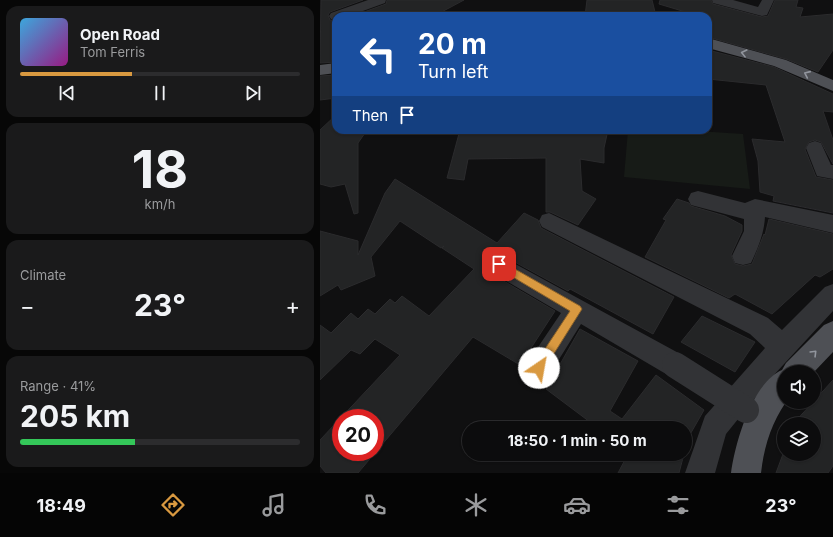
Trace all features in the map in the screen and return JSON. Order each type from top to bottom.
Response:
[{"type":"main road","points":[[712,44],[780,62],[833,86]]},
{"type":"main road","points":[[320,70],[332,68]]},
{"type":"main road","points":[[802,365],[833,334]]},
{"type":"main road","points":[[746,473],[754,415],[767,404],[777,392]]},
{"type":"street","points":[[348,12],[380,0]]},
{"type":"street","points":[[718,0],[762,12],[768,0]]},
{"type":"street","points":[[815,148],[824,171],[833,172]]},
{"type":"street","points":[[698,199],[746,211],[755,207],[833,224]]},
{"type":"street","points":[[801,203],[833,210]]},
{"type":"street","points":[[743,256],[754,231],[755,207]]},
{"type":"street","points":[[549,221],[759,326],[783,347]]},
{"type":"street","points":[[499,264],[675,365],[754,415]]},
{"type":"street","points":[[700,473],[715,426],[763,368],[833,295]]},
{"type":"street","points":[[539,368],[577,309]]},
{"type":"shaded area","points":[[712,132],[743,134],[750,189],[624,177],[628,134],[712,134]]},
{"type":"building","points":[[321,0],[363,0],[330,12],[328,15],[330,20],[332,20],[332,62],[320,63]]},
{"type":"building","points":[[387,0],[464,0],[442,12],[364,12],[386,4]]},
{"type":"building","points":[[587,0],[652,0],[655,12],[586,12]]},
{"type":"building","points":[[660,0],[711,0],[713,4],[762,17],[768,16],[775,0],[798,0],[796,7],[803,8],[800,17],[833,14],[833,50],[818,72],[786,59],[712,38],[712,12],[686,12],[659,4]]},
{"type":"building","points":[[712,51],[774,67],[833,94],[833,112],[823,111],[833,140],[833,164],[821,142],[815,140],[809,142],[805,149],[816,177],[833,180],[833,213],[773,201],[774,196],[760,192],[758,161],[752,139],[785,142],[766,85],[712,79]]},
{"type":"building","points":[[332,75],[332,98],[320,100],[320,76]]},
{"type":"building","points":[[332,119],[332,134],[364,134],[358,143],[358,213],[354,214],[345,184],[331,187],[320,184],[320,130]]},
{"type":"building","points":[[459,134],[607,134],[604,148],[604,163],[580,159],[582,191],[596,199],[578,225],[550,212],[546,212],[546,158],[468,159],[464,180],[447,178]]},
{"type":"building","points":[[395,179],[497,243],[524,213],[538,220],[541,228],[674,297],[653,334],[570,289],[568,291],[500,254],[490,257],[487,264],[490,273],[555,311],[520,365],[473,337],[384,442],[384,409],[349,409],[400,355],[375,339],[360,354],[351,350],[320,380],[320,325],[331,333],[351,313],[358,319],[368,309],[375,314],[390,299],[395,303],[402,296],[429,316],[474,269],[442,248],[444,246],[441,248],[400,221],[371,257],[375,276],[341,290],[338,285],[320,296],[320,231],[358,241],[358,255],[385,193]]},
{"type":"building","points":[[677,199],[689,203],[691,206],[725,216],[742,225],[742,231],[731,255],[735,264],[743,266],[752,264],[764,234],[765,235],[769,219],[833,234],[833,269],[820,277],[815,275],[772,314],[735,294],[729,298],[645,257],[666,220],[663,219]]},
{"type":"building","points":[[702,316],[755,342],[735,372],[681,342]]},
{"type":"building","points":[[580,329],[638,361],[610,411],[622,419],[656,375],[704,410],[692,431],[692,421],[589,421],[546,389]]},
{"type":"building","points":[[833,380],[833,466],[828,473],[776,473],[780,461],[821,461],[821,417],[799,417],[807,409],[821,409],[821,393]]},
{"type":"building","points":[[332,427],[332,461],[368,461],[358,473],[326,473],[320,466],[320,440]]},
{"type":"building","points":[[624,461],[682,461],[679,473],[618,473]]},
{"type":"route","points":[[499,264],[577,309],[539,368]]}]
